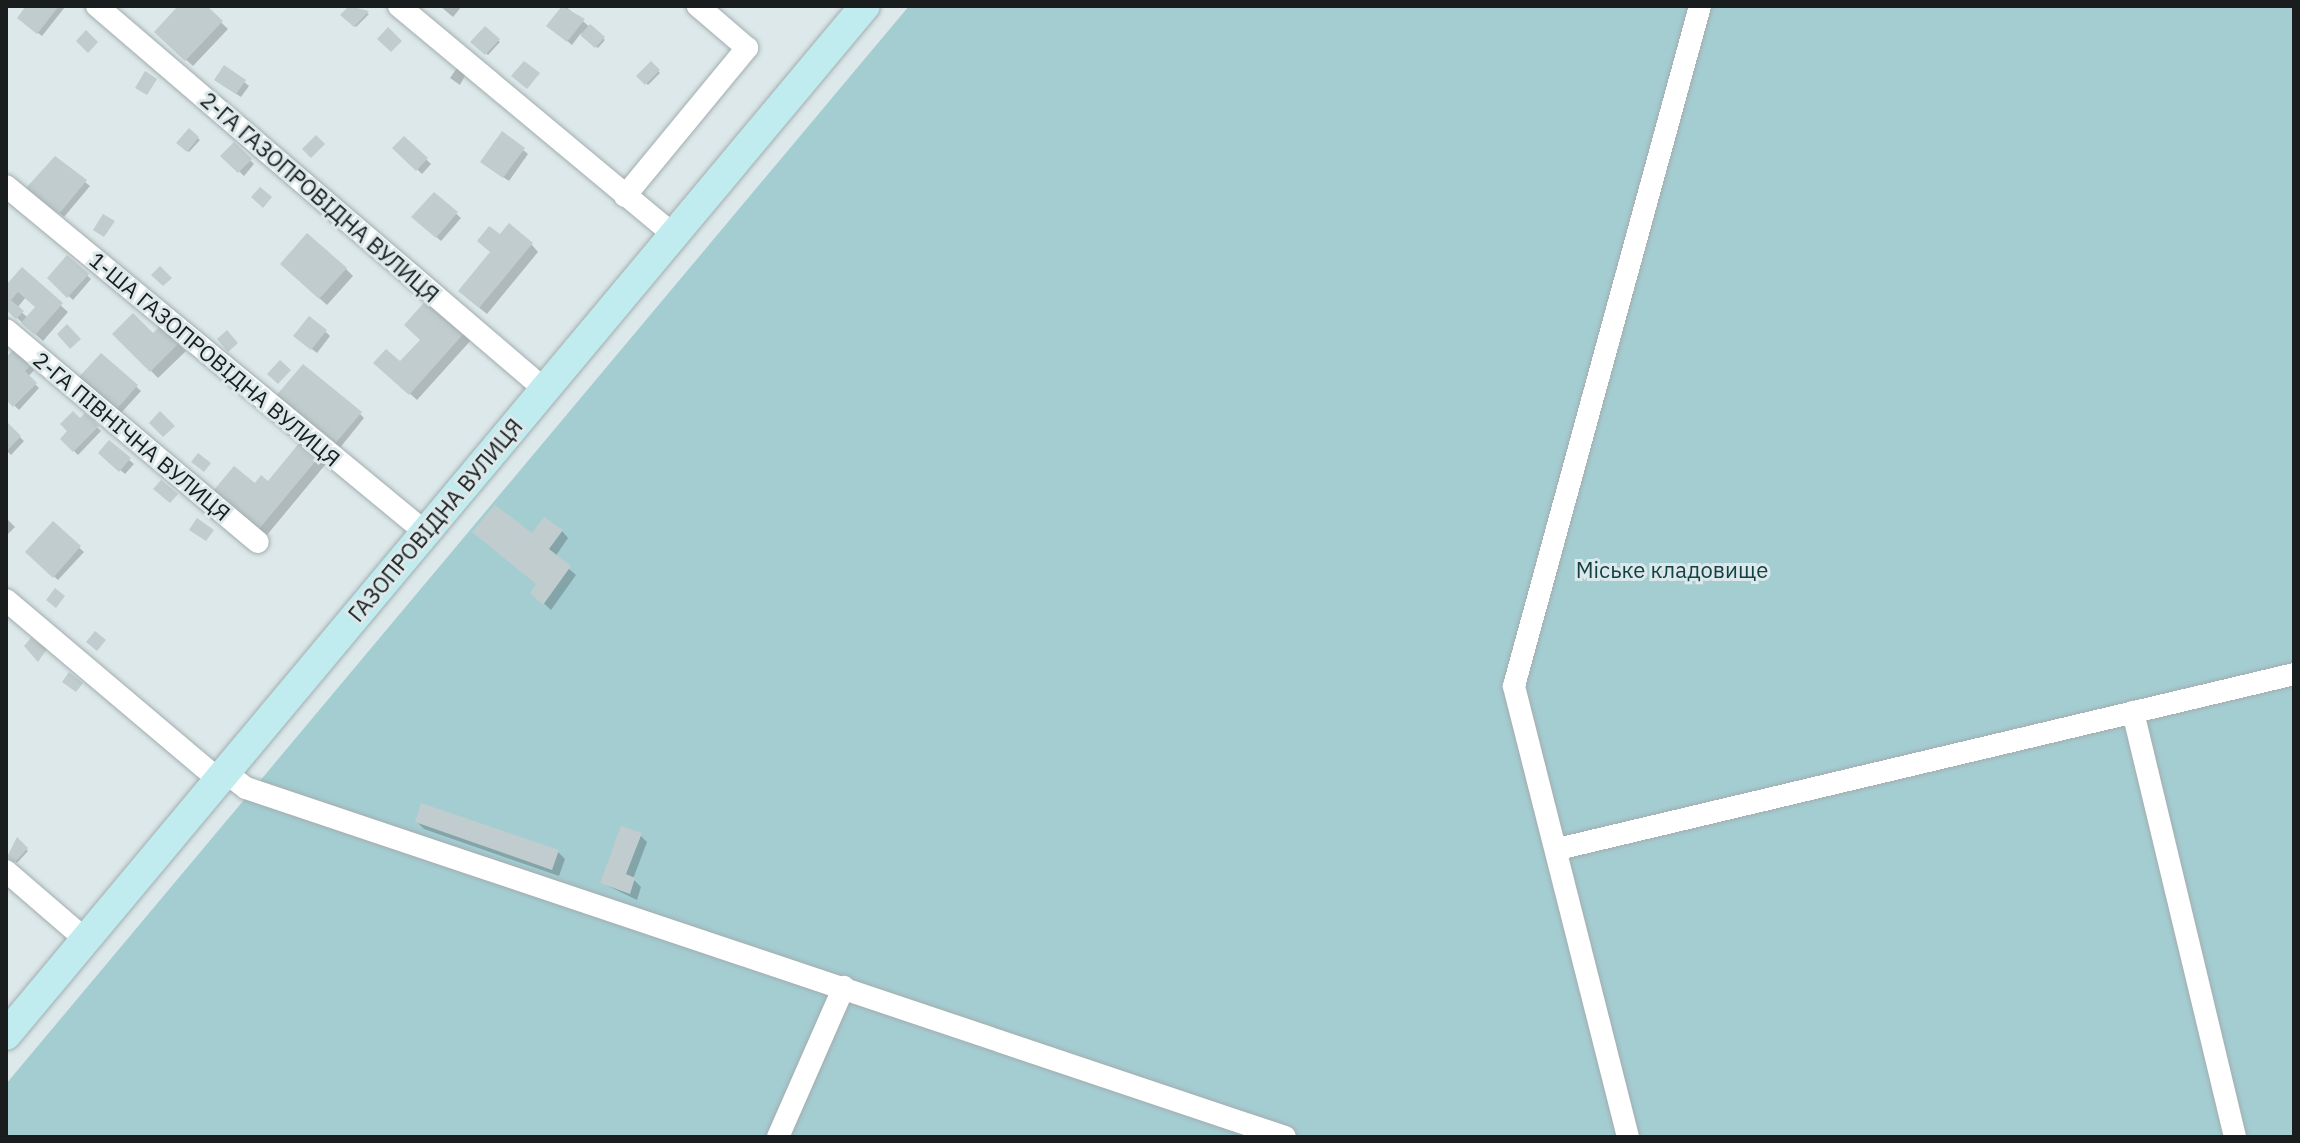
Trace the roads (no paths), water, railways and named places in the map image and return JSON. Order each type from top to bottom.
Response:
[{"type":"main road","name":"ГАЗОПРОВІДНА ВУЛИЦЯ","points":[[6,1035],[865,6]]},
{"type":"street","name":"2-ГА ГАЗОПРОВІДНА ВУЛИЦЯ","points":[[97,6],[544,389]]},
{"type":"street","points":[[399,6],[674,235]]},
{"type":"street","points":[[625,196],[747,48],[698,6]]},
{"type":"street","points":[[1628,1137],[1558,849],[1514,686],[1700,6]]},
{"type":"street","name":"1-ША ГАЗОПРОВІДНА ВУЛИЦЯ","points":[[6,186],[425,532]]},
{"type":"street","name":"2-ГА ПІВНІЧНА ВУЛИЦЯ","points":[[9,337],[258,542]]},
{"type":"street","points":[[6,600],[223,777],[246,788],[1285,1137]]},
{"type":"street","points":[[1558,849],[2294,674]]},
{"type":"street","points":[[2133,712],[2235,1137]]},
{"type":"street","points":[[6,871],[87,941]]},
{"type":"street","points":[[778,1137],[844,987]]},
{"type":"park label","name":"Міське кладовище","points":[[1672,570]]}]
